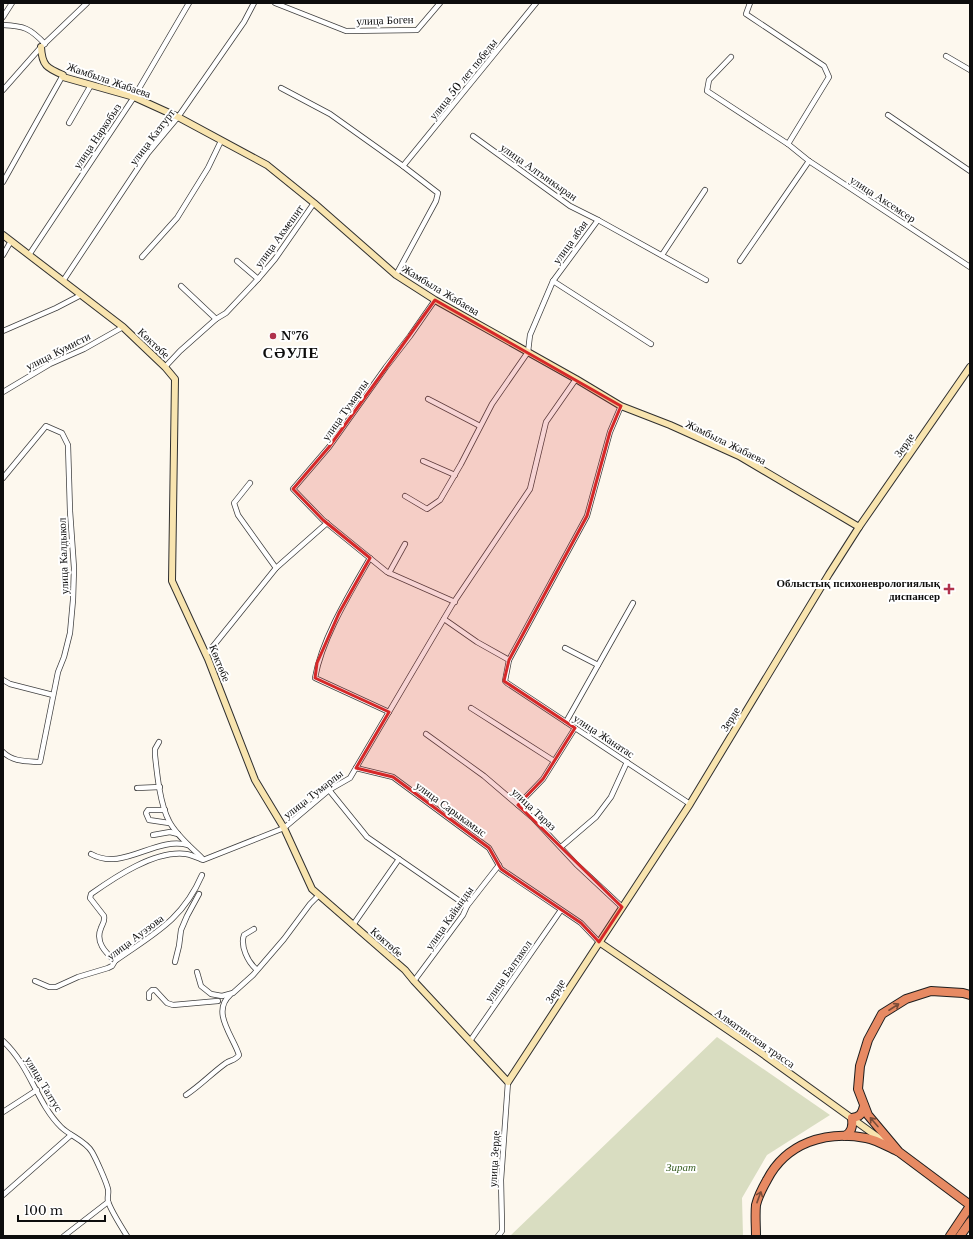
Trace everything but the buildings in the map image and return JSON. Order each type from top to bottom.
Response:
[{"type":"highway","points":[[950,1236],[970,1205],[899,1152],[868,1115],[858,1089],[860,1066],[868,1040],[882,1014],[906,999],[931,991],[970,995]]},
{"type":"highway","points":[[845,1136],[852,1130],[852,1118],[861,1115],[864,1106]]},
{"type":"highway","points":[[756,1236],[756,1204],[763,1186],[773,1167],[787,1153],[805,1142],[836,1135],[867,1138],[899,1152]]},
{"type":"highway","points":[[960,1236],[970,1222]]},
{"type":"street","points":[[3,16],[12,3]]},
{"type":"street","points":[[3,90],[43,45],[87,3]]},
{"type":"street","name":"улица Наркобыз","points":[[29,255],[134,97],[189,3]]},
{"type":"street","name":"улица Казгурт","points":[[63,281],[148,153],[178,117],[244,22],[254,3]]},
{"type":"street","name":"улица Боген","points":[[275,3],[346,31],[417,30],[440,3]]},
{"type":"street","name":"улица 50 лет победы","points":[[403,166],[536,3]]},
{"type":"street","points":[[750,3],[746,14],[824,66],[829,77],[788,144]]},
{"type":"street","points":[[3,25],[20,26],[35,33],[43,45]]},
{"type":"street","name":"Жамбыла Жабаева","points":[[43,45],[42,59],[48,68],[63,76],[134,97],[178,117],[267,165],[314,203],[396,275],[435,300],[621,406],[670,425],[739,456],[860,527]]},
{"type":"street","points":[[946,56],[970,70]]},
{"type":"street","name":"улица Аксемсер","points":[[731,57],[709,80],[707,90],[788,144],[809,161],[970,267]]},
{"type":"street","points":[[3,182],[63,75]]},
{"type":"street","points":[[69,123],[91,85]]},
{"type":"street","points":[[281,88],[330,114],[438,193],[436,201],[396,275]]},
{"type":"street","points":[[888,115],[970,171]]},
{"type":"street","name":"улица Алтынкыран","points":[[473,136],[570,206],[598,220]]},
{"type":"street","points":[[142,257],[177,218],[208,168],[221,141]]},
{"type":"street","points":[[740,261],[809,161]]},
{"type":"street","points":[[662,255],[705,190]]},
{"type":"street","name":"улица Акмешит","points":[[165,367],[180,351],[216,319],[226,313],[258,279],[275,259],[314,203]]},
{"type":"street","name":"улица абая","points":[[651,344],[553,281],[598,220],[706,280]]},
{"type":"street","name":"Көктөбе","points":[[3,235],[123,327],[165,367],[175,379],[172,581],[206,655],[255,780],[284,828],[312,889],[405,970],[508,1082]]},
{"type":"street","points":[[3,255],[11,241]]},
{"type":"street","name":"улица Акмешит","points":[[237,261],[258,279]]},
{"type":"street","points":[[405,496],[427,509],[440,500],[455,475],[492,404],[528,352],[530,335],[553,281]]},
{"type":"street","points":[[181,286],[216,319]]},
{"type":"street","points":[[3,331],[56,308],[81,295]]},
{"type":"street","name":"улица Тумарлы","points":[[435,300],[329,448],[293,489],[327,523],[389,573],[455,602]]},
{"type":"street","name":"улица Кумисти","points":[[3,392],[50,364],[84,349],[123,327]]},
{"type":"street","name":"Зерде","points":[[508,1082],[690,804],[860,527],[970,366]]},
{"type":"street","name":"улица Тумарлы","points":[[203,860],[284,828],[329,790],[350,778],[444,619],[530,488],[546,422],[576,379]]},
{"type":"street","points":[[428,399],[480,426]]},
{"type":"street","points":[[444,619],[477,642],[509,660],[587,516],[610,432],[621,406]]},
{"type":"street","name":"улица Калдыкол","points":[[3,478],[6,472],[46,426],[62,433],[68,445],[70,511],[73,539],[74,574],[70,633],[64,657],[58,672],[40,762],[19,761],[7,756],[3,752]]},
{"type":"street","points":[[423,461],[455,475]]},
{"type":"street","points":[[250,483],[234,504],[238,515],[276,568]]},
{"type":"street","points":[[206,655],[276,568],[327,523]]},
{"type":"street","points":[[389,573],[405,544]]},
{"type":"street","points":[[370,558],[339,613],[318,663],[315,678],[389,712]]},
{"type":"street","points":[[566,722],[633,603]]},
{"type":"street","points":[[565,648],[598,665]]},
{"type":"street","name":"улица Жанатас","points":[[509,660],[508,670],[505,677],[507,683],[690,804]]},
{"type":"street","points":[[3,680],[10,684],[53,695]]},
{"type":"street","points":[[472,708],[554,761]]},
{"type":"street","points":[[518,805],[543,779],[575,728]]},
{"type":"street","name":"улица Тараз","points":[[426,734],[484,776],[533,818],[622,907]]},
{"type":"street","points":[[159,742],[155,749],[155,754],[160,788],[169,822],[178,834],[203,860]]},
{"type":"street","points":[[561,847],[596,817],[611,797],[628,762]]},
{"type":"street","name":"улица Сарыкамыс","points":[[356,768],[393,777],[489,848],[501,869],[581,923],[599,942]]},
{"type":"street","points":[[137,788],[160,788]]},
{"type":"street","points":[[329,790],[368,837],[467,906]]},
{"type":"street","points":[[165,810],[148,810],[146,813],[147,817],[149,820],[169,822]]},
{"type":"street","points":[[153,835],[170,832],[178,834]]},
{"type":"street","points":[[91,854],[99,858],[120,858],[175,843],[190,846]]},
{"type":"street","points":[[115,961],[99,943],[99,934],[105,919],[90,898],[91,894],[126,872],[163,856],[187,854],[203,860]]},
{"type":"street","points":[[353,925],[399,859]]},
{"type":"street","name":"улица Кайынды","points":[[414,981],[463,916],[467,906],[499,865]]},
{"type":"street","name":"улица Ауэзова","points":[[36,981],[48,987],[56,987],[78,977],[112,966],[115,961],[161,930],[170,922],[188,901],[202,875]]},
{"type":"street","points":[[175,962],[181,930],[199,894]]},
{"type":"street","points":[[186,1095],[227,1062],[238,1057],[239,1055],[222,1014],[224,1001],[253,975],[256,969],[278,946],[319,895]]},
{"type":"street","name":"улица Балтакол","points":[[470,1042],[561,910]]},
{"type":"street","points":[[254,929],[244,935],[242,942],[250,961],[256,969]]},
{"type":"street","name":"Алматинская трасса","points":[[599,942],[760,1052],[899,1152]]},
{"type":"street","points":[[196,972],[201,986],[211,994],[222,996],[233,993]]},
{"type":"street","points":[[148,998],[149,993],[152,990],[155,990],[167,1002],[173,1005],[218,1001]]},
{"type":"street","name":"улица Талтус","points":[[3,1042],[22,1063],[52,1117],[62,1128],[92,1151],[108,1188],[108,1202],[127,1236]]},
{"type":"street","name":"улица Зерде","points":[[498,1236],[502,1231],[501,1180],[508,1082]]},
{"type":"street","points":[[3,1112],[37,1090]]},
{"type":"street","points":[[3,1194],[71,1135]]},
{"type":"street","points":[[64,1236],[108,1202]]},
{"type":"highlighted area","points":[[435,300],[621,406],[610,432],[587,516],[509,660],[504,681],[575,728],[543,779],[518,805],[622,907],[599,942],[581,923],[501,869],[489,848],[393,777],[356,768],[389,712],[315,678],[317,663],[339,613],[370,558],[323,520],[293,489],[329,447]]},
{"type":"green space","name":"Зират","points":[[717,1037],[830,1115],[767,1155],[742,1198],[743,1236],[510,1236]]},
{"type":"place","name":"№76","points":[[273,336]]},
{"type":"place","name":"Облыстық психоневрологиялық диспансер","points":[[949,589]]},
{"type":"district","name":"СӘУЛЕ","points":[[291,353]]}]
